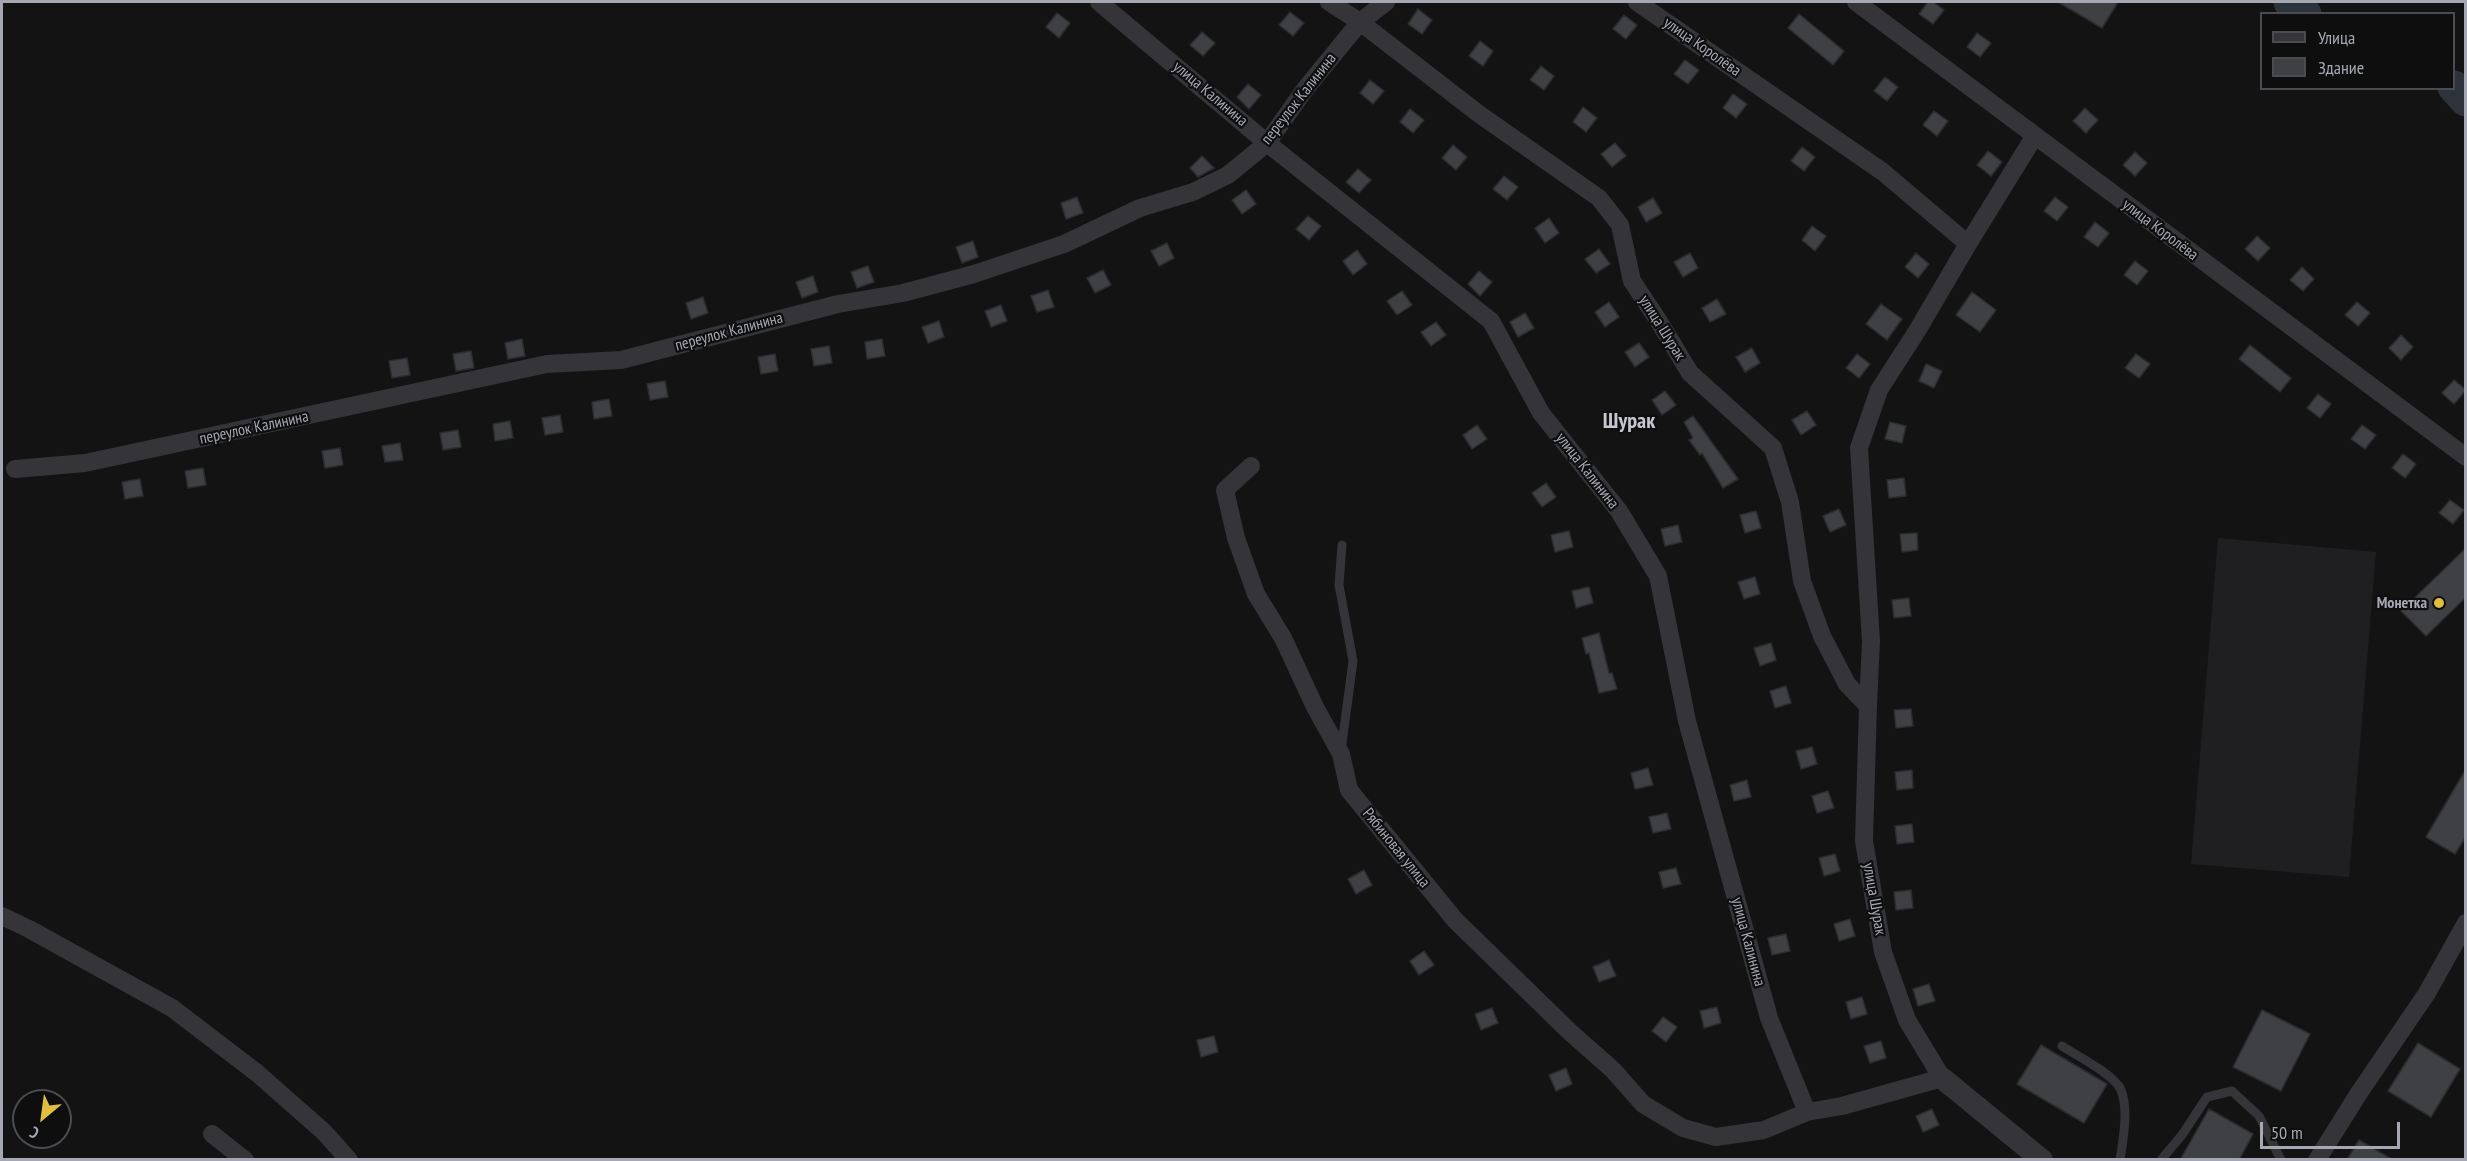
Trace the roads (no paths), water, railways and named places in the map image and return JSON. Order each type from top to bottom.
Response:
[{"type":"street","name":"улица Калинина","points":[[1099,2],[1267,143],[1491,321],[1541,413],[1619,511],[1658,576],[1687,722],[1769,1018],[1808,1112]]},
{"type":"street","name":"улица Шурак","points":[[1329,2],[1360,22],[1479,114],[1599,198],[1620,225],[1632,281],[1690,373],[1773,448],[1790,502],[1802,581],[1822,636],[1847,684],[1868,706]]},
{"type":"street","points":[[1360,22],[1386,2]]},
{"type":"street","name":"улица Королёва","points":[[1637,2],[1882,172],[1968,243]]},
{"type":"street","name":"улица Королёва","points":[[1856,2],[2466,457]]},
{"type":"street","name":"переулок Калинина","points":[[15,469],[85,463],[548,364],[621,360],[838,304],[903,293],[974,274],[1064,244],[1140,208],[1193,192],[1228,175],[1267,143],[1306,88],[1360,22]]},
{"type":"street","name":"улица Шурак","points":[[1942,1078],[1907,1020],[1882,952],[1864,841],[1871,641],[1858,448],[1879,390],[2034,137]]},
{"type":"street","name":"Рябиновая улица","points":[[1251,466],[1225,490],[1236,538],[1256,594],[1283,638],[1315,707],[1341,754],[1349,790],[1455,920],[1570,1032],[1613,1070],[1643,1104],[1683,1128],[1716,1137],[1764,1130],[1808,1112]]},
{"type":"street","points":[[2,916],[172,1008],[257,1073],[324,1132],[349,1160]]},
{"type":"street","points":[[2317,1160],[2427,993],[2466,923]]},
{"type":"street","points":[[1808,1112],[1842,1106],[1942,1078],[2042,1160]]},
{"type":"street","points":[[212,1134],[245,1160]]},
{"type":"lane","points":[[1341,754],[1353,661],[1339,585],[1342,545]]},
{"type":"lane","points":[[2062,1046],[2100,1069],[2121,1089],[2125,1121],[2120,1160]]},
{"type":"lane","points":[[2161,1160],[2182,1135],[2207,1097],[2232,1091],[2259,1116],[2281,1160]]},
{"type":"waterway","name":"Шурак","points":[[2290,2],[2302,12]]},
{"type":"waterway","name":"Шурак","points":[[2455,88],[2466,100]]},
{"type":"place","name":"Монетка","points":[[2439,603]]},
{"type":"district","name":"Шурак","points":[[1629,422]]}]
